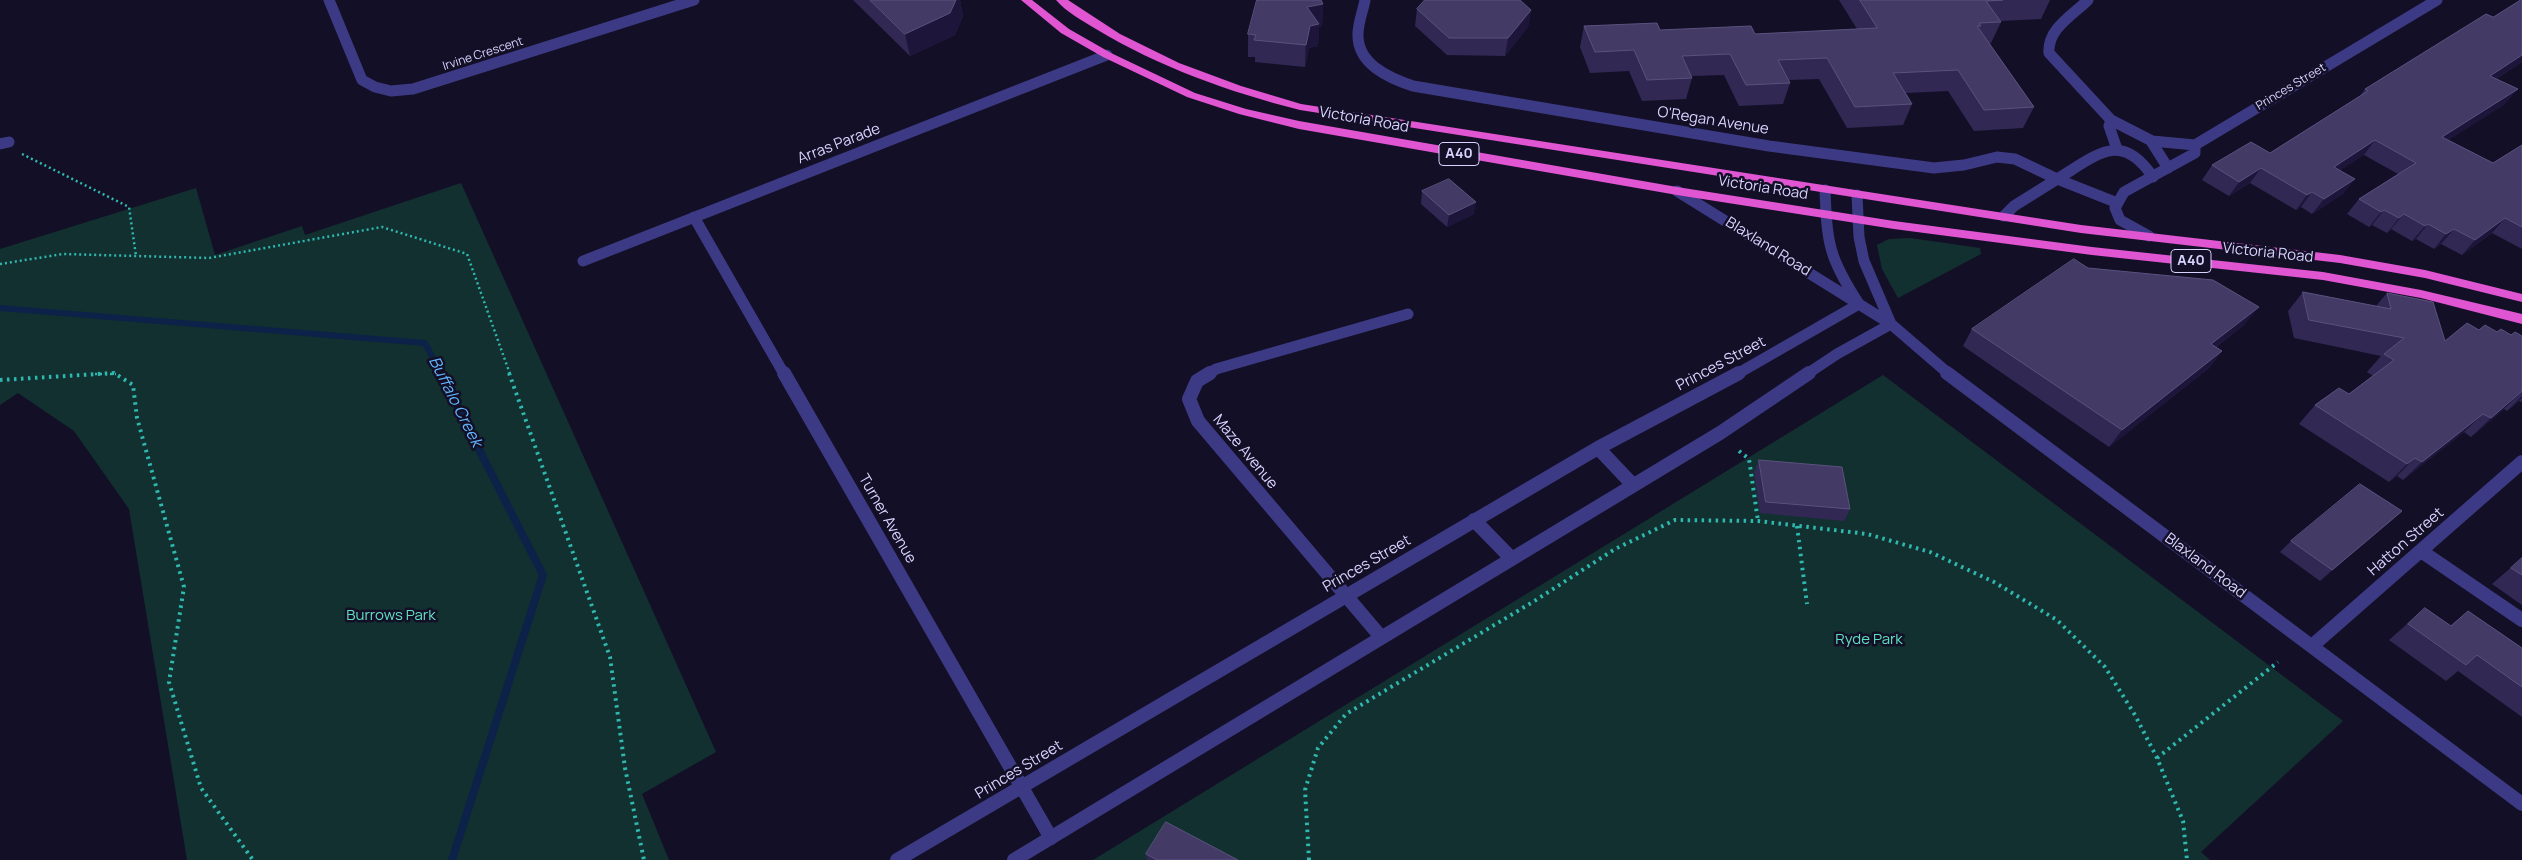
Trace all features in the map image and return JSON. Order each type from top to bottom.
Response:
[{"type":"highway","name":"Victoria Road","points":[[1026,0],[1065,31],[1107,55],[1192,94],[1243,112],[1391,142],[1676,191],[1858,219],[2082,249],[2323,276],[2421,294],[2522,319]]},
{"type":"highway","name":"Victoria Road","points":[[1062,0],[1080,15],[1127,42],[1186,70],[1239,91],[1300,107],[2081,229],[2340,259],[2425,274],[2522,298]]},
{"type":"street","name":"Irvine Crescent","points":[[329,0],[362,80],[375,87],[391,91],[413,89],[694,0]]},
{"type":"street","name":"O'Regan Avenue","points":[[1365,0],[1358,37],[1363,54],[1377,69],[1413,86],[1760,144],[1934,168],[1964,166],[1997,157],[2015,159],[2115,202]]},
{"type":"street","points":[[2088,0],[2051,36],[2048,48],[2049,53],[2111,120],[2121,123],[2151,141],[2172,146],[2185,143],[2195,145]]},
{"type":"street","name":"Princes Street","points":[[2115,202],[2124,192],[2195,153],[2195,145],[2437,0]]},
{"type":"street","name":"Arras Parade","points":[[583,261],[1107,55]]},
{"type":"street","points":[[2111,120],[2109,126],[2117,149]]},
{"type":"street","points":[[2151,141],[2168,168]]},
{"type":"street","points":[[2004,216],[2014,206],[2100,152],[2117,149],[2130,152],[2140,158],[2153,176]]},
{"type":"street","name":"Blaxland Road","points":[[1825,190],[1826,232],[1832,257],[1840,275],[1858,304]]},
{"type":"street","name":"Blaxland Road","points":[[1676,191],[1891,324],[1947,372],[2522,804]]},
{"type":"street","name":"Blaxland Road","points":[[1857,195],[1858,219],[1864,261],[1891,324]]},
{"type":"street","points":[[2115,202],[2114,212],[2120,221],[2149,236]]},
{"type":"street","name":"Turner Avenue","points":[[694,217],[1051,838]]},
{"type":"street","name":"Princes Street","points":[[897,860],[1598,448],[1777,353],[1858,304]]},
{"type":"street","name":"Maze Avenue","points":[[1381,637],[1344,596],[1198,421],[1189,399],[1197,381],[1216,369],[1408,314]]},
{"type":"street","points":[[1014,860],[1720,433],[1837,354],[1891,324]]},
{"type":"street","points":[[1598,448],[1633,485]]},
{"type":"street","name":"Hatton Street","points":[[2312,646],[2522,462]]},
{"type":"street","points":[[1474,520],[1512,558]]},
{"type":"street","points":[[2421,551],[2522,620]]},
{"type":"path","points":[[4,143],[22,155],[129,207],[136,256]]},
{"type":"path","points":[[0,264],[63,254],[209,258],[382,227],[467,254],[610,657],[625,768],[644,860]]},
{"type":"path","points":[[0,380],[114,373],[132,385],[137,418],[184,587],[168,682],[202,788],[253,860]]},
{"type":"path","points":[[1739,451],[1749,459],[1758,521]]},
{"type":"path","points":[[1309,860],[1305,790],[1318,748],[1346,714],[1536,600],[1615,549],[1675,520],[1758,521],[1867,534],[1930,552],[1994,582],[2057,620],[2105,667],[2135,715],[2157,758],[2183,821],[2187,860]]},
{"type":"path","points":[[1797,526],[1807,604]]},
{"type":"path","points":[[2157,758],[2278,662]]},
{"type":"green space","name":"Burrows Park","points":[[461,183],[716,752],[642,794],[669,860],[187,860],[129,509],[74,431],[18,393],[0,405],[0,249],[196,188],[215,255],[302,226],[305,235]]},
{"type":"green space","points":[[1910,238],[1980,248],[1981,254],[1898,298],[1882,269],[1877,245],[1889,239]]},
{"type":"green space","name":"Ryde Park","points":[[1883,375],[2343,721],[2201,852],[2210,860],[1093,860]]},
{"type":"building","points":[[870,0],[956,0],[950,13],[905,34]]},
{"type":"building","points":[[1257,0],[1321,0],[1323,4],[1307,7],[1319,24],[1310,26],[1306,45],[1254,40],[1256,35],[1248,34]]},
{"type":"building","points":[[1425,0],[1520,0],[1531,10],[1508,38],[1449,38],[1417,9]]},
{"type":"building","points":[[1860,0],[2003,0],[1986,1],[2001,22],[1979,23],[1981,26],[1977,26],[2034,107],[1984,110],[1958,70],[1893,73],[1912,104],[1855,107],[1827,58],[1778,60],[1790,83],[1746,85],[1730,54],[1682,56],[1692,78],[1647,80],[1634,50],[1595,52],[1584,26],[1657,23],[1660,30],[1751,26],[1755,34],[1877,28]]},
{"type":"building","points":[[2521,0],[2522,55],[2490,76],[2518,89],[2442,137],[2493,163],[2522,145],[2522,227],[2505,218],[2475,240],[2454,229],[2446,234],[2428,224],[2425,226],[2404,214],[2399,218],[2384,210],[2381,212],[2359,199],[2416,163],[2375,140],[2334,167],[2355,179],[2324,199],[2312,192],[2307,195],[2261,168],[2239,182],[2212,165],[2251,142],[2270,153],[2368,91],[2365,89],[2486,14],[2493,17]]},
{"type":"building","points":[[1449,179],[1476,202],[1449,215],[1422,191]]},
{"type":"building","points":[[2074,259],[2088,268],[2213,280],[2259,307],[2211,344],[2222,351],[2122,430],[1972,329]]},
{"type":"building","points":[[2303,292],[2391,309],[2387,293],[2433,302],[2445,341],[2467,323],[2479,330],[2485,325],[2497,332],[2501,329],[2511,335],[2515,332],[2522,336],[2522,391],[2491,418],[2483,414],[2422,462],[2415,458],[2407,464],[2315,405],[2339,388],[2349,394],[2394,360],[2384,354],[2404,338],[2309,320]]},
{"type":"building","points":[[1759,460],[1842,467],[1850,509],[1766,502]]},
{"type":"building","points":[[2360,484],[2402,511],[2332,570],[2291,541]]},
{"type":"building","points":[[2522,558],[2522,575],[2511,568]]},
{"type":"building","points":[[2425,608],[2451,626],[2468,611],[2522,648],[2522,687],[2477,655],[2466,665],[2408,624]]},
{"type":"building","points":[[1166,822],[1238,860],[1157,860],[1146,854]]},
{"type":"waterway","name":"Buffalo Creek","points":[[0,308],[425,343],[441,374]]},
{"type":"waterway","name":"Buffalo Creek","points":[[440,373],[543,575],[452,860]]}]
